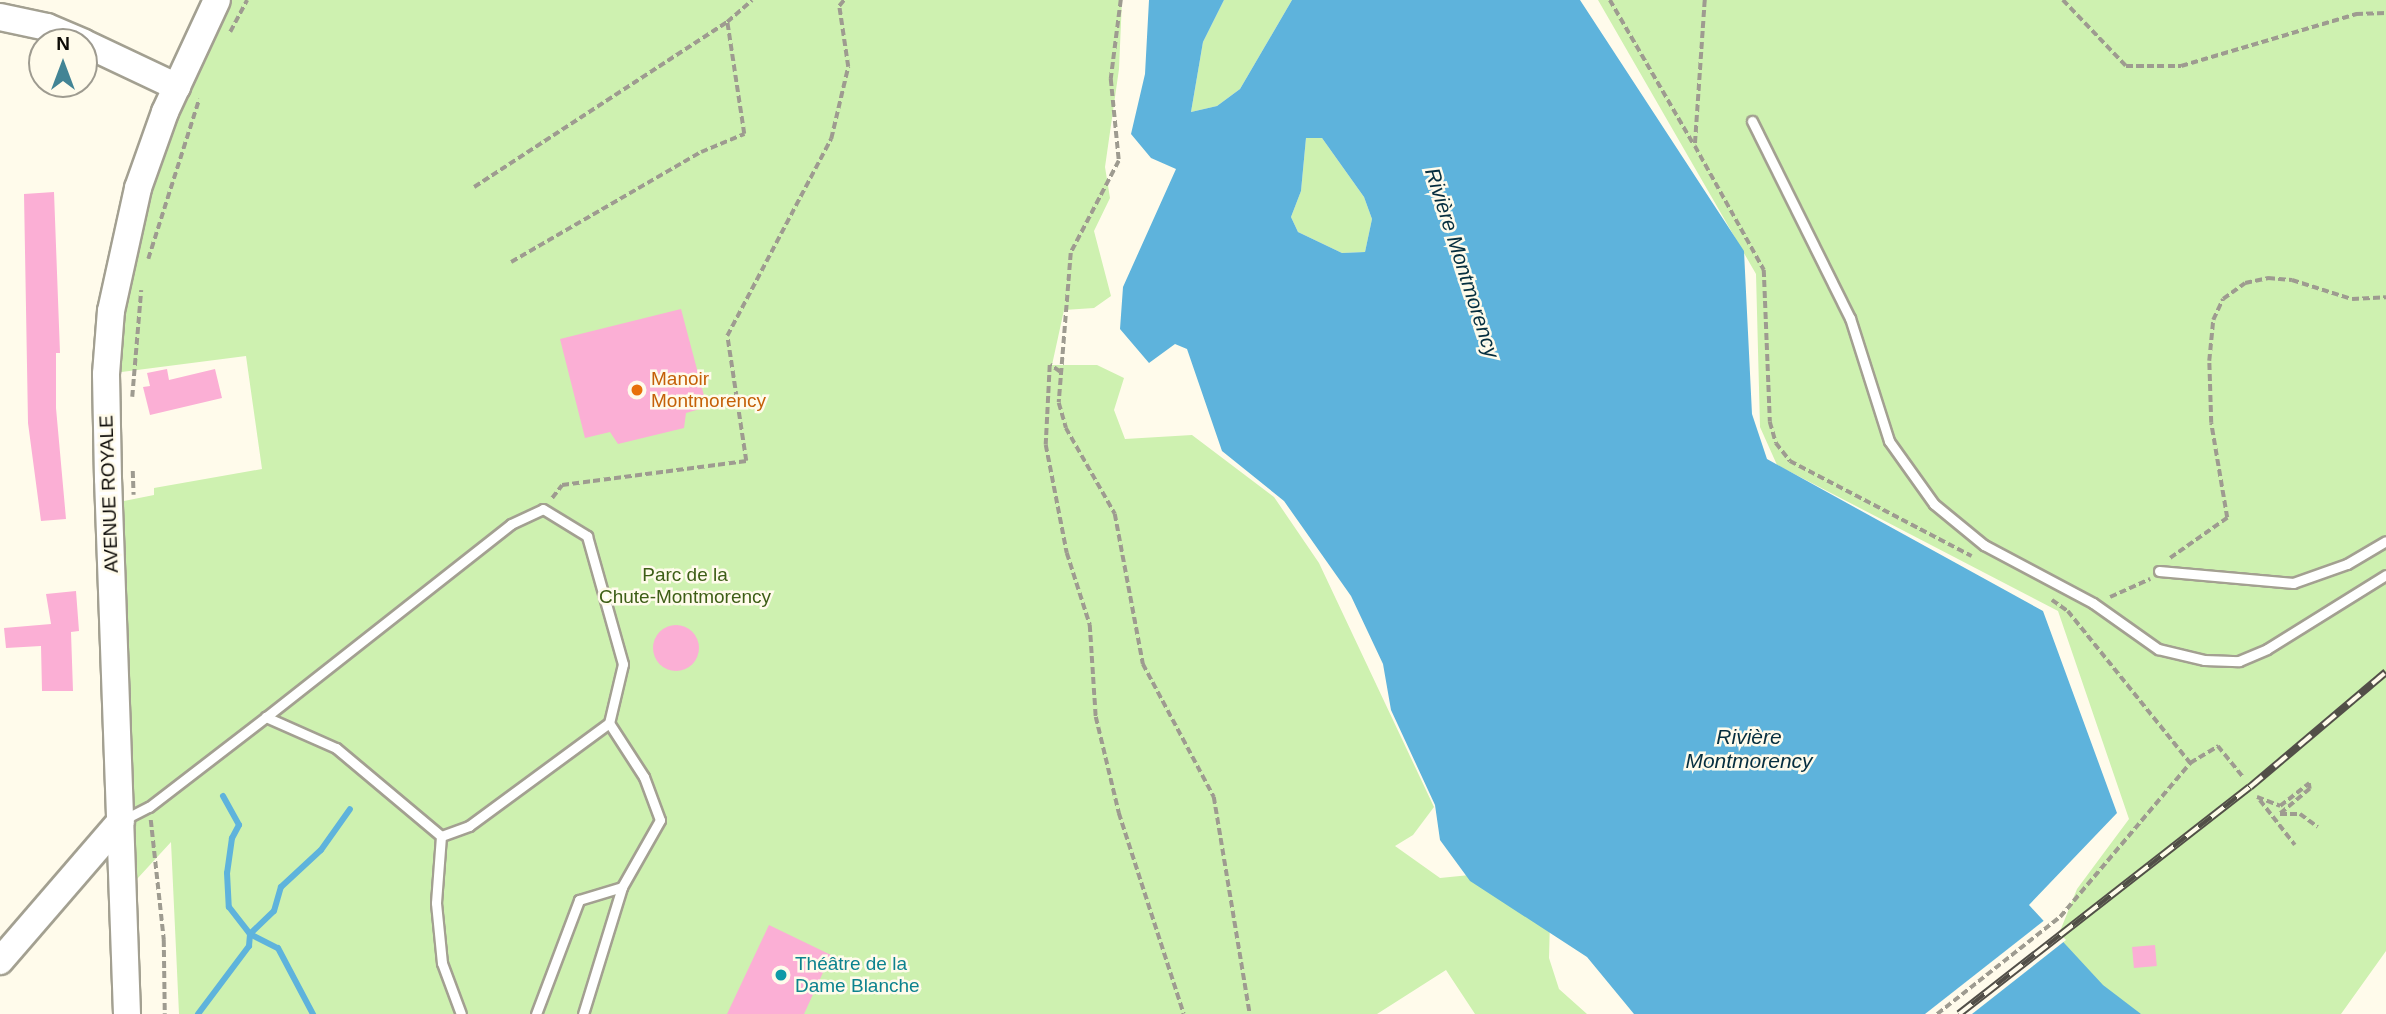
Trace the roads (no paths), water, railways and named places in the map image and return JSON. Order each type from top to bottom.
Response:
[{"type":"main road","name":"AVENUE ROYALE","points":[[127,1014],[106,374],[122,249],[138,188],[177,87],[217,0]]},
{"type":"main road","points":[[0,17],[49,28]]},
{"type":"main road","points":[[98,49],[177,87]]},
{"type":"main road","points":[[0,961],[121,821]]},
{"type":"lane","points":[[1752,121],[1850,318],[1889,441],[1934,504],[1974,537],[2093,603],[2158,649],[2204,660],[2239,661],[2267,649],[2386,575]]},
{"type":"lane","points":[[121,821],[149,807],[511,524],[543,509],[587,536],[623,664],[609,723],[469,826],[441,836]]},
{"type":"lane","points":[[2159,571],[2293,583],[2347,564],[2386,541]]},
{"type":"lane","points":[[266,717],[335,748],[441,836]]},
{"type":"lane","points":[[583,1014],[622,887],[660,820],[644,776],[609,723]]},
{"type":"lane","points":[[441,836],[436,903],[442,963],[461,1014]]},
{"type":"lane","points":[[536,1014],[579,900],[622,887]]},
{"type":"water","name":"Rivière Montmorency","points":[[1149,0],[1224,0],[1203,42],[1191,112],[1217,106],[1240,89],[1292,0],[1580,0],[1744,251],[1752,414],[1767,459],[2043,611],[2117,813],[2029,905],[2103,985],[2141,1014],[1634,1014],[1587,957],[1470,881],[1440,840],[1435,805],[1391,710],[1383,664],[1351,596],[1284,501],[1222,451],[1187,349],[1175,344],[1149,363],[1120,329],[1123,287],[1176,169],[1151,158],[1131,134],[1145,74]],"holes":[[[1306,138],[1322,138],[1364,197],[1372,219],[1365,252],[1342,253],[1298,232],[1291,217],[1301,191]]]},
{"type":"waterway","points":[[223,796],[239,825],[232,838],[227,873],[229,907],[250,934],[278,948],[313,1014]]},
{"type":"waterway","points":[[198,1014],[249,946],[250,934],[274,911],[281,887],[321,850],[350,809]]},
{"type":"railway","points":[[1959,1014],[2250,787],[2386,672]]},
{"type":"place","name":"Manoir Montmorency","points":[[637,390]]},
{"type":"place","name":"Théâtre de la Dame Blanche","points":[[781,975]]},
{"type":"park label","name":"Parc de la Chute-Montmorency","points":[[685,586]]}]
